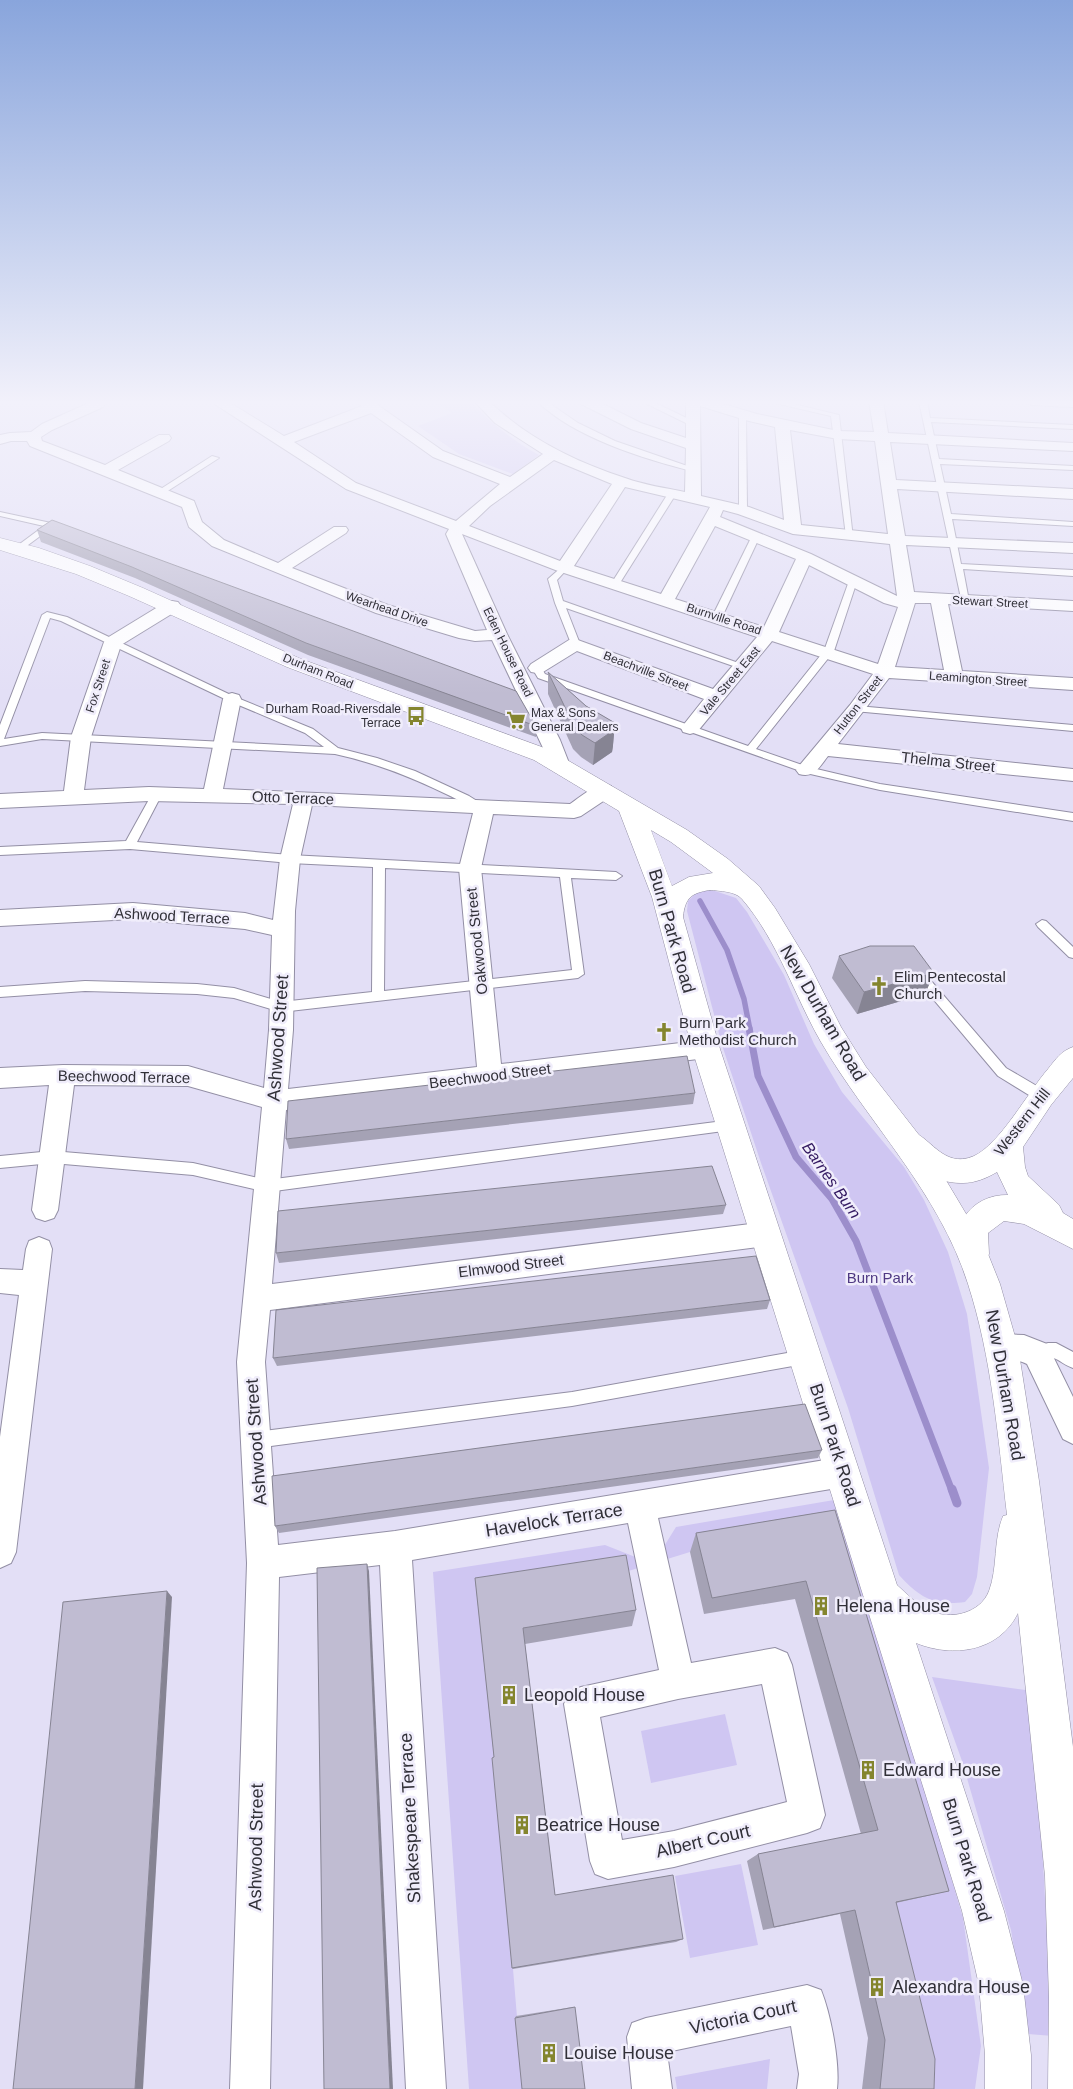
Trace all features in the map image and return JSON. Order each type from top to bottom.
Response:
[{"type":"main road","name":"Durham Road","points":[[10,546],[90,573],[172,606],[255,646],[322,674],[521,746],[559,763],[630,809]]},
{"type":"main road","name":"New Durham Road","points":[[630,809],[655,822],[719,864],[750,892],[781,939],[830,1033],[856,1075],[909,1144],[955,1220],[973,1254],[994,1315],[1002,1347],[1021,1481],[1052,1737],[1066,1876],[1071,1998],[1071,2089]]},
{"type":"main road","name":"Burn Park Road","points":[[630,809],[645,841],[670,917],[706,1049],[884,1598],[983,1911],[1001,1985],[1008,2055],[1008,2089]]},
{"type":"main road","points":[[670,917],[672,903],[676,896],[682,890],[696,883],[722,882],[750,892]]},
{"type":"main road","name":"Western Hill","points":[[909,1144],[927,1160],[938,1166],[961,1171],[980,1169],[996,1157],[1008,1144],[1042,1096],[1073,1058]]},
{"type":"main road","points":[[1008,1144],[1009,1169],[1014,1181],[1026,1195],[1073,1235]]},
{"type":"main road","points":[[973,1254],[971,1236],[974,1228],[983,1216],[1000,1209],[1026,1210],[1073,1235]]},
{"type":"main road","points":[[884,1598],[905,1618],[922,1628],[940,1633],[957,1633],[984,1625],[999,1610],[1008,1591],[1021,1481]]},
{"type":"street","name":"Wearhead Drive","points":[[176,498],[189,504],[195,524],[218,543],[279,569],[382,609],[458,634],[475,636],[498,634]]},
{"type":"street","name":"Burnville Road","points":[[378,498],[457,535],[666,600],[884,672]]},
{"type":"street","points":[[457,535],[484,504],[492,498]]},
{"type":"street","points":[[564,568],[610,498]]},
{"type":"street","points":[[694,498],[743,510],[793,528],[850,536],[1073,548]]},
{"type":"street","points":[[790,498],[793,528]]},
{"type":"street","points":[[891,498],[906,601]]},
{"type":"street","points":[[666,600],[719,504]]},
{"type":"street","name":"Stewart Street","points":[[710,519],[805,557],[890,599],[1073,606]]},
{"type":"street","points":[[279,569],[340,530]]},
{"type":"street","name":"Eden House Road","points":[[457,535],[498,634],[533,704],[559,763]]},
{"type":"street","name":"Vale Street East","points":[[690,728],[769,634],[805,557]]},
{"type":"street","points":[[939,600],[954,677]]},
{"type":"street","name":"Hutton Street","points":[[806,770],[857,709],[884,672],[906,601]]},
{"type":"street","name":"Fox Street","points":[[73,797],[81,737],[113,642],[172,606]]},
{"type":"street","points":[[537,668],[575,644]]},
{"type":"street","name":"Beachville Street","points":[[575,644],[716,697]]},
{"type":"street","name":"Leamington Street","points":[[884,672],[1073,684]]},
{"type":"street","points":[[212,796],[232,699]]},
{"type":"street","name":"Thelma Street","points":[[824,749],[1073,775]]},
{"type":"street","name":"Otto Terrace","points":[[0,801],[156,794],[304,798],[574,811],[604,791]]},
{"type":"street","name":"Ashwood Street","points":[[250,2089],[263,1563],[251,1362],[281,1007],[283,930],[290,859],[304,798]]},
{"type":"street","name":"Oakwood Street","points":[[484,808],[470,868],[490,1076]]},
{"type":"street","name":"Ashwood Terrace","points":[[0,918],[133,911],[245,921],[283,930]]},
{"type":"street","name":"Beechwood Street","points":[[274,1101],[706,1049]]},
{"type":"street","points":[[45,1210],[63,1075]]},
{"type":"street","name":"Beechwood Terrace","points":[[0,1078],[63,1075],[188,1076],[274,1101]]},
{"type":"street","name":"Elmwood Street","points":[[256,1299],[766,1234]]},
{"type":"street","points":[[0,1552],[3,1512],[39,1249]]},
{"type":"street","points":[[0,1281],[34,1283]]},
{"type":"street","points":[[1002,1347],[1024,1348],[1037,1354],[1073,1429]]},
{"type":"street","name":"Havelock Terrace","points":[[263,1563],[396,1546],[843,1472]]},
{"type":"street","points":[[640,1506],[678,1682]]},
{"type":"street","name":"Shakespeare Terrace","points":[[396,1546],[426,2089]]},
{"type":"street","name":"Albert Court","points":[[775,1665],[807,1815],[674,1849],[608,1861],[581,1704],[678,1682],[775,1665]]},
{"type":"street","name":"Victoria Court","points":[[652,2089],[646,2037],[807,2004],[819,2074],[818,2089]]},
{"type":"lane","points":[[615,584],[669,498]]},
{"type":"lane","points":[[743,498],[743,510]]},
{"type":"lane","points":[[846,498],[850,536]]},
{"type":"lane","points":[[944,498],[965,601]]},
{"type":"lane","points":[[0,514],[55,526],[10,546]]},
{"type":"lane","points":[[947,516],[1073,524]]},
{"type":"lane","points":[[718,617],[756,538]]},
{"type":"lane","points":[[958,566],[1073,573]]},
{"type":"lane","points":[[564,568],[552,579],[575,644]]},
{"type":"lane","points":[[751,749],[828,652],[853,581]]},
{"type":"lane","points":[[559,603],[742,666]]},
{"type":"lane","points":[[0,738],[47,615],[64,619],[232,699],[310,731],[335,751]]},
{"type":"lane","points":[[537,668],[540,676],[806,770],[880,787],[1073,816]]},
{"type":"lane","points":[[515,697],[533,704]]},
{"type":"lane","points":[[857,709],[1073,728]]},
{"type":"lane","points":[[0,743],[42,736],[335,751],[360,756],[438,784],[484,808]]},
{"type":"lane","points":[[130,845],[156,794]]},
{"type":"lane","points":[[0,851],[130,845],[290,859],[616,876]]},
{"type":"lane","points":[[378,996],[379,864]]},
{"type":"lane","points":[[0,992],[85,986],[188,989],[234,993],[281,1007],[578,974],[565,874]]},
{"type":"lane","points":[[1042,924],[1073,954]]},
{"type":"lane","points":[[922,978],[1002,1072],[1042,1096]]},
{"type":"lane","points":[[0,1162],[52,1157],[193,1169],[267,1186],[731,1125]]},
{"type":"lane","points":[[1037,1354],[1049,1348],[1054,1349],[1073,1361]]},
{"type":"lane","points":[[256,1440],[572,1399],[806,1357]]},
{"type":"green space","name":"Burn Park","points":[[705,890],[715,891],[736,898],[747,912],[784,975],[814,1044],[842,1092],[904,1167],[924,1200],[948,1252],[967,1314],[989,1468],[977,1577],[972,1594],[965,1602],[945,1603],[928,1599],[899,1575],[848,1408],[761,1163],[722,1045],[687,911],[688,901],[695,894]]},
{"type":"green space","points":[[840,1499],[963,1918],[981,2046],[975,2089],[913,2089],[823,1530],[690,1552],[653,1563],[676,1527]]},
{"type":"green space","points":[[605,1545],[652,1564],[622,1573],[478,1596],[495,1753],[523,2089],[469,2089],[433,1572]]},
{"type":"green space","points":[[932,1677],[1033,1691],[1053,2036],[1028,2034],[1011,1930],[962,1761]]},
{"type":"green space","points":[[725,1714],[737,1765],[651,1783],[641,1731]]},
{"type":"green space","points":[[741,1864],[758,1945],[690,1958],[675,1876]]},
{"type":"green space","points":[[770,2059],[767,2089],[677,2089],[675,2077]]},
{"type":"building","points":[[52,520],[516,691],[536,726],[306,643],[132,567],[37,530]]},
{"type":"building","points":[[548,672],[586,706],[615,723],[609,727],[614,730],[595,743],[582,735],[574,726]]},
{"type":"building","points":[[870,946],[914,946],[934,973],[864,992],[839,956]]},
{"type":"building","points":[[687,1056],[695,1093],[286,1139],[288,1101]]},
{"type":"building","points":[[712,1166],[726,1205],[276,1253],[278,1211]]},
{"type":"building","points":[[756,1256],[770,1300],[273,1358],[276,1310]]},
{"type":"building","points":[[805,1404],[822,1450],[275,1526],[272,1476]]},
{"type":"building","points":[[835,1510],[949,1891],[896,1902],[935,2059],[934,2089],[880,2089],[885,2040],[855,1910],[774,1927],[758,1854],[878,1830],[806,1581],[712,1598],[696,1533]]},
{"type":"building","points":[[626,1555],[636,1610],[523,1628],[555,1895],[673,1875],[683,1939],[512,1968],[492,1758],[494,1757],[475,1578]]},
{"type":"building","points":[[367,1564],[390,2089],[324,2089],[317,1568]]},
{"type":"building","points":[[167,1591],[135,2089],[13,2089],[63,1602]]},
{"type":"building","name":"Louise House","points":[[575,2007],[585,2089],[522,2089],[515,2018]]},
{"type":"waterway","name":"Barnes Burn","points":[[700,901],[727,950],[744,999],[750,1030]]},
{"type":"waterway","name":"Barnes Burn","points":[[749,1028],[758,1076],[796,1157],[832,1199],[856,1241],[952,1491]]},
{"type":"waterway","name":"Barnes Burn","points":[[952,1489],[957,1503]]},
{"type":"place","name":"Durham Road-Riversdale Terrace","points":[[416,716]]},
{"type":"place","name":"Max & Sons General Dealers","points":[[516,720]]},
{"type":"place","name":"Elim Pentecostal Church","points":[[879,986]]},
{"type":"place","name":"Burn Park Methodist Church","points":[[664,1032]]},
{"type":"place","name":"Helena House","points":[[821,1606]]},
{"type":"place","name":"Leopold House","points":[[509,1695]]},
{"type":"place","name":"Edward House","points":[[868,1770]]},
{"type":"place","name":"Beatrice House","points":[[522,1825]]},
{"type":"place","name":"Alexandra House","points":[[877,1987]]},
{"type":"place","name":"Louise House","points":[[549,2053]]}]
